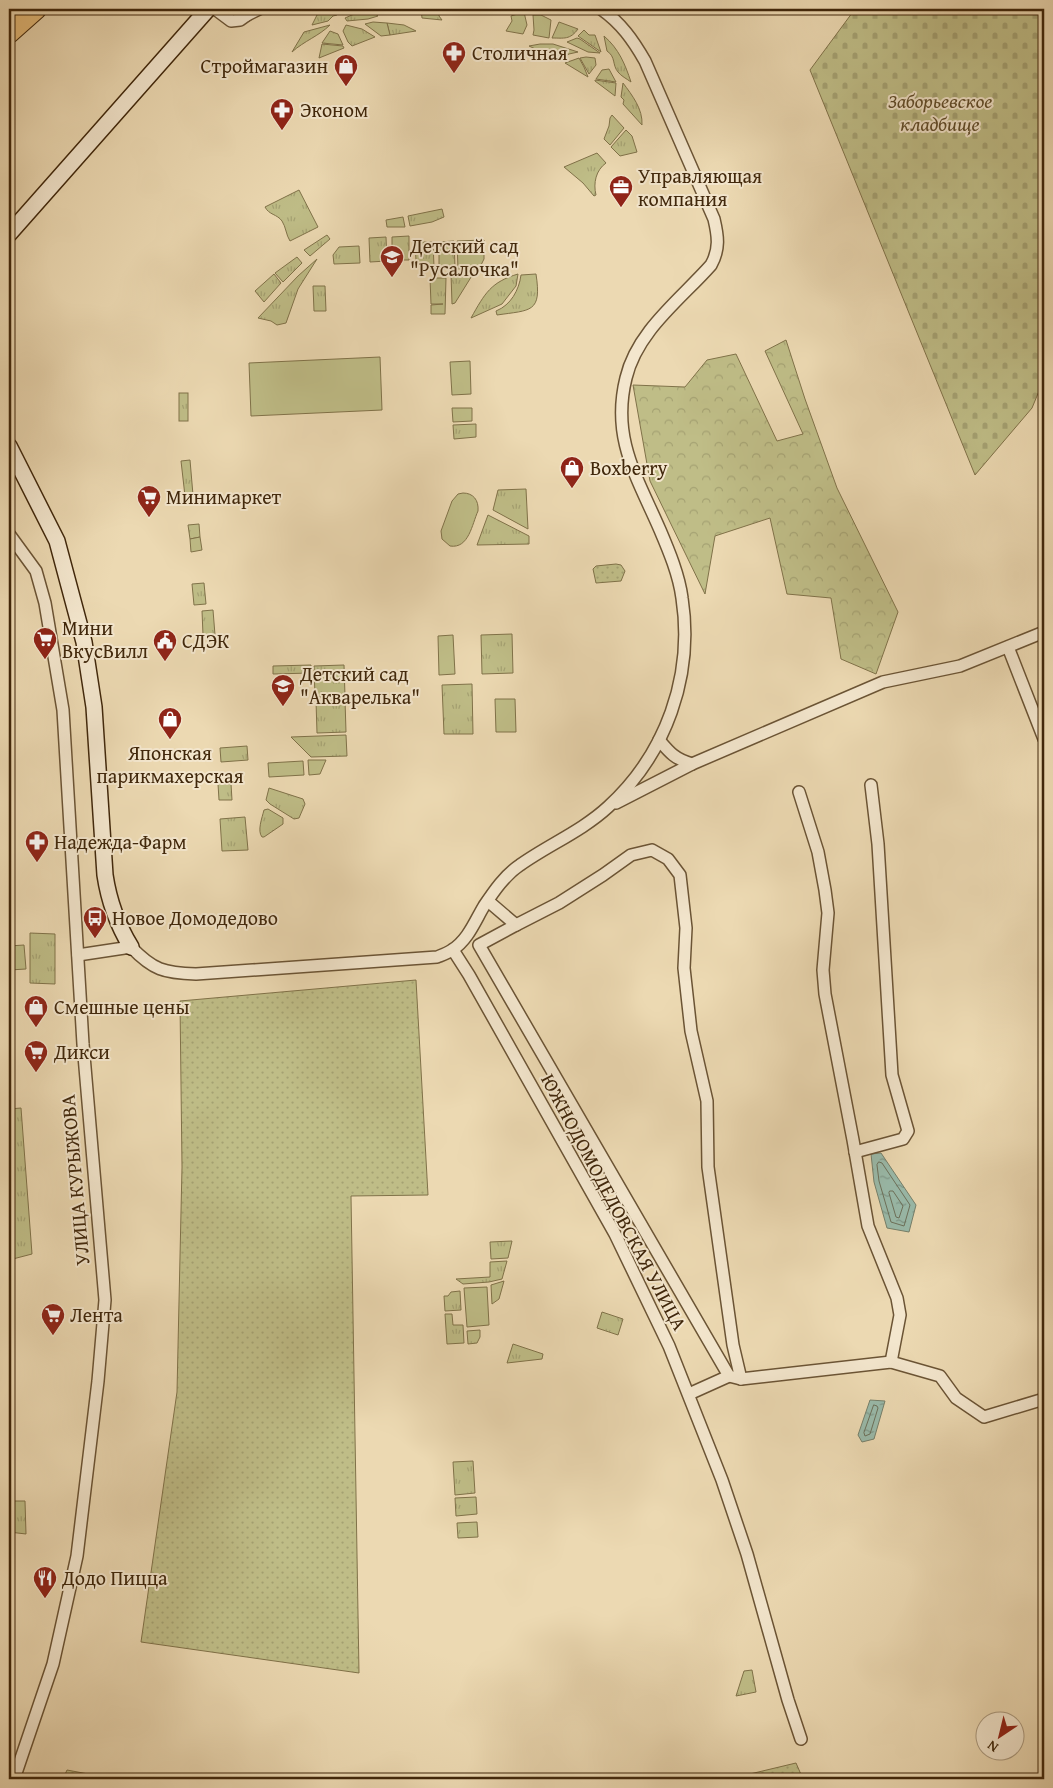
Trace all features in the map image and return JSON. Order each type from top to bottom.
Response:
[{"type":"highway","points":[[9,33],[36,9]]},
{"type":"street","points":[[9,234],[208,9]]},
{"type":"street","points":[[215,9],[232,21],[240,20],[249,12],[259,9]]},
{"type":"street","points":[[601,9],[620,24],[633,40],[645,61],[714,219],[718,233],[717,255],[712,265],[653,326],[638,349],[626,377],[622,398],[623,439],[628,458],[667,548],[682,597],[685,649],[682,677],[674,706],[660,740],[642,767],[608,808]]},
{"type":"street","points":[[9,446],[57,541],[84,642],[94,707],[105,875],[113,914],[131,947],[145,962],[160,970],[178,974],[437,957],[453,950],[464,940],[504,878],[519,865],[580,828],[608,808],[692,764],[883,682],[960,666],[1044,632]]},
{"type":"street","name":"УЛИЦА КУРЫЖОВА","points":[[9,534],[36,571],[45,603],[63,710],[88,1106],[105,1300],[98,1381],[77,1556],[53,1664],[14,1779]]},
{"type":"street","points":[[1008,647],[1044,739]]},
{"type":"street","points":[[660,740],[678,760],[692,764]]},
{"type":"street","points":[[855,1152],[902,1138],[908,1131],[892,1075],[878,844],[871,785]]},
{"type":"street","points":[[798,792],[818,852],[825,890],[828,913],[823,970],[825,994],[868,1226],[897,1298],[900,1315],[891,1362]]},
{"type":"street","points":[[729,1376],[479,945],[559,903],[603,876],[631,855],[652,850],[668,859],[680,875],[686,928],[684,968],[691,1031],[707,1101],[708,1167],[732,1345],[741,1379]]},
{"type":"street","points":[[488,901],[516,925]]},
{"type":"street","points":[[78,955],[131,947]]},
{"type":"street","name":"ЮЖНОДОМОДЕДОВСКАЯ УЛИЦА","points":[[453,950],[474,983],[614,1234],[669,1346],[722,1480],[747,1554],[788,1700],[801,1739]]},
{"type":"street","points":[[689,1394],[729,1376],[741,1379],[891,1362],[940,1376],[956,1398],[984,1417],[1044,1399]]},
{"type":"green space","points":[[326,9],[333,9],[337,15],[328,21],[312,25],[318,13]]},
{"type":"green space","points":[[369,9],[378,16],[347,21],[345,18]]},
{"type":"green space","points":[[421,9],[439,9],[439,16],[442,20],[422,18]]},
{"type":"green space","name":"Заборьевское кладбище","points":[[855,9],[1044,9],[1044,379],[1032,408],[975,475],[810,70]]},
{"type":"green space","points":[[524,12],[527,25],[523,34],[506,31],[512,21],[511,16]]},
{"type":"green space","points":[[533,15],[541,15],[551,20],[549,38],[533,35]]},
{"type":"green space","points":[[373,22],[387,23],[390,35],[381,36],[365,24]]},
{"type":"green space","points":[[559,22],[578,29],[569,37],[552,38]]},
{"type":"green space","points":[[387,23],[404,25],[416,31],[390,35]]},
{"type":"green space","points":[[330,25],[301,45],[292,52],[304,32]]},
{"type":"green space","points":[[346,25],[362,29],[375,37],[352,46],[343,31]]},
{"type":"green space","points":[[584,30],[589,35],[595,35],[601,52],[578,36]]},
{"type":"green space","points":[[330,31],[338,34],[343,45],[322,43]]},
{"type":"green space","points":[[604,36],[621,57],[631,82],[616,69],[612,56],[607,51]]},
{"type":"green space","points":[[577,38],[600,53],[588,52],[567,42]]},
{"type":"green space","points":[[322,44],[343,46],[344,48],[319,58]]},
{"type":"green space","points":[[553,44],[578,52],[569,54],[559,60],[529,46]]},
{"type":"green space","points":[[579,58],[584,67],[588,77],[565,63]]},
{"type":"green space","points":[[580,58],[595,58],[596,65],[589,74]]},
{"type":"green space","points":[[609,69],[616,82],[596,79],[602,70]]},
{"type":"green space","points":[[595,81],[616,83],[615,96]]},
{"type":"green space","points":[[623,83],[639,108],[642,125],[623,104],[624,100],[621,97]]},
{"type":"green space","points":[[612,115],[624,128],[610,145],[604,139]]},
{"type":"green space","points":[[626,130],[632,136],[637,152],[620,156],[611,147]]},
{"type":"green space","points":[[597,153],[606,163],[596,177],[596,195],[594,196],[583,183],[564,167]]},
{"type":"green space","points":[[299,190],[318,227],[290,241],[282,221],[265,207]]},
{"type":"green space","points":[[442,209],[444,217],[432,222],[410,226],[408,216]]},
{"type":"green space","points":[[403,217],[405,227],[387,227],[386,220]]},
{"type":"green space","points":[[327,235],[330,239],[310,256],[304,250]]},
{"type":"green space","points":[[409,236],[409,260],[392,260],[392,237]]},
{"type":"green space","points":[[386,237],[387,261],[370,262],[369,238]]},
{"type":"green space","points":[[484,240],[484,259],[479,269],[458,269],[457,241]]},
{"type":"green space","points":[[454,241],[455,267],[439,268],[439,242]]},
{"type":"green space","points":[[415,242],[433,242],[434,267],[427,268],[416,261]]},
{"type":"green space","points":[[359,246],[360,263],[334,264],[333,255],[339,247]]},
{"type":"green space","points":[[297,257],[302,263],[283,282],[275,273]]},
{"type":"green space","points":[[317,259],[298,289],[286,323],[277,325],[271,321],[258,318],[298,276]]},
{"type":"green space","points":[[274,274],[281,283],[264,302],[255,291]]},
{"type":"green space","points":[[451,274],[473,274],[455,303],[452,304]]},
{"type":"green space","points":[[518,274],[516,286],[502,304],[471,318],[485,295],[495,285]]},
{"type":"green space","points":[[536,274],[537,296],[532,307],[518,312],[497,315],[496,311],[506,305],[513,296],[521,275]]},
{"type":"green space","points":[[430,278],[446,278],[445,314],[431,314],[431,305],[443,304],[431,304]]},
{"type":"green space","points":[[313,286],[325,286],[326,311],[314,311]]},
{"type":"green space","points":[[786,340],[837,488],[898,612],[876,674],[841,659],[831,598],[787,594],[770,518],[715,536],[705,594],[650,481],[633,385],[685,387],[707,360],[736,354],[777,441],[803,434],[765,351]]},
{"type":"green space","points":[[380,357],[382,410],[251,416],[249,363]]},
{"type":"green space","points":[[470,361],[471,394],[452,395],[450,362]]},
{"type":"green space","points":[[179,393],[188,393],[188,421],[179,421]]},
{"type":"green space","points":[[452,408],[472,408],[472,421],[453,422]]},
{"type":"green space","points":[[476,424],[476,437],[454,439],[453,425]]},
{"type":"green space","points":[[190,460],[193,495],[185,496],[181,461]]},
{"type":"green space","points":[[526,489],[528,529],[493,510],[498,490]]},
{"type":"green space","points":[[458,494],[470,494],[475,498],[478,511],[466,540],[462,544],[450,546],[442,539],[441,531],[452,501]]},
{"type":"green space","points":[[488,515],[529,536],[529,544],[477,545]]},
{"type":"green space","points":[[199,524],[200,537],[190,539],[188,525]]},
{"type":"green space","points":[[200,537],[202,550],[191,552],[190,539]]},
{"type":"green space","points":[[621,565],[625,571],[621,581],[596,583],[593,569],[596,566]]},
{"type":"green space","points":[[204,583],[206,604],[194,605],[192,584]]},
{"type":"green space","points":[[213,610],[215,635],[203,635],[202,611]]},
{"type":"green space","points":[[512,634],[513,673],[482,674],[481,635]]},
{"type":"green space","points":[[453,635],[455,674],[439,675],[438,636]]},
{"type":"green space","points":[[311,665],[311,673],[273,674],[273,666]]},
{"type":"green space","points":[[344,665],[345,696],[315,697],[314,666]]},
{"type":"green space","points":[[472,684],[473,734],[444,734],[442,685]]},
{"type":"green space","points":[[495,699],[515,699],[516,732],[496,732]]},
{"type":"green space","points":[[345,700],[346,732],[317,733],[316,701]]},
{"type":"green space","points":[[346,735],[347,756],[311,757],[291,737]]},
{"type":"green space","points":[[247,746],[248,760],[221,762],[220,748]]},
{"type":"green space","points":[[308,760],[326,760],[320,774],[309,775]]},
{"type":"green space","points":[[303,761],[304,775],[269,777],[268,763]]},
{"type":"green space","points":[[218,784],[231,784],[232,800],[219,800]]},
{"type":"green space","points":[[269,788],[303,799],[305,804],[299,818],[294,819],[266,800]]},
{"type":"green space","points":[[268,809],[283,818],[283,824],[262,837],[260,831],[261,820],[264,810]]},
{"type":"green space","points":[[245,817],[248,850],[222,851],[220,819]]},
{"type":"green space","points":[[30,933],[55,934],[55,984],[30,983]]},
{"type":"green space","points":[[24,945],[26,969],[9,970],[9,946]]},
{"type":"green space","points":[[416,980],[428,1195],[351,1196],[359,1673],[141,1642],[177,1392],[182,1167],[180,1001]]},
{"type":"green space","points":[[21,1108],[32,1254],[9,1260],[9,1203],[12,1203],[9,1178],[9,1109]]},
{"type":"green space","points":[[512,1241],[508,1258],[491,1259],[490,1242]]},
{"type":"green space","points":[[507,1261],[502,1279],[463,1284],[456,1279],[490,1277],[490,1262]]},
{"type":"green space","points":[[504,1281],[499,1299],[492,1304],[491,1285]]},
{"type":"green space","points":[[487,1287],[489,1325],[467,1327],[464,1288]]},
{"type":"green space","points":[[460,1291],[461,1310],[445,1311],[444,1296],[448,1296],[451,1292]]},
{"type":"green space","points":[[602,1312],[623,1319],[618,1335],[597,1328]]},
{"type":"green space","points":[[445,1314],[452,1314],[453,1325],[463,1325],[464,1343],[447,1344]]},
{"type":"green space","points":[[480,1330],[480,1337],[477,1343],[468,1344],[467,1331]]},
{"type":"green space","points":[[513,1344],[543,1354],[542,1359],[507,1363]]},
{"type":"green space","points":[[473,1461],[475,1493],[455,1495],[453,1462]]},
{"type":"green space","points":[[476,1497],[477,1514],[456,1516],[455,1498]]},
{"type":"green space","points":[[9,1501],[25,1501],[26,1534],[9,1532]]},
{"type":"green space","points":[[477,1522],[478,1537],[458,1538],[457,1523]]},
{"type":"green space","points":[[752,1670],[756,1692],[736,1696],[744,1671]]},
{"type":"green space","points":[[796,1763],[803,1779],[729,1779]]},
{"type":"green space","points":[[67,1770],[115,1779],[63,1779]]},
{"type":"water","points":[[881,1153],[916,1205],[909,1232],[887,1228],[874,1182],[871,1154]]},
{"type":"water","points":[[870,1400],[885,1401],[874,1439],[862,1442],[858,1435]]},
{"type":"place","name":"Столичная","points":[[454,74]]},
{"type":"place","name":"Строймагазин","points":[[346,87]]},
{"type":"place","name":"Эконом","points":[[282,131]]},
{"type":"place","name":"Управляющая компания","points":[[621,208]]},
{"type":"place","name":"Детский сад \"Русалочка\"","points":[[392,278]]},
{"type":"place","name":"Boxberry","points":[[572,489]]},
{"type":"place","name":"Минимаркет","points":[[149,518]]},
{"type":"place","name":"Мини ВкусВилл","points":[[45,660]]},
{"type":"place","name":"СДЭК","points":[[165,662]]},
{"type":"place","name":"Детский сад \"Акварелька\"","points":[[283,707]]},
{"type":"place","name":"Японская парикмахерская","points":[[170,740]]},
{"type":"place","name":"Надежда-Фарм","points":[[37,863]]},
{"type":"place","name":"Новое Домодедово","points":[[95,939]]},
{"type":"place","name":"Смешные цены","points":[[36,1028]]},
{"type":"place","name":"Дикси","points":[[36,1073]]},
{"type":"place","name":"Лента","points":[[53,1336]]},
{"type":"place","name":"Додо Пицца","points":[[45,1599]]}]
